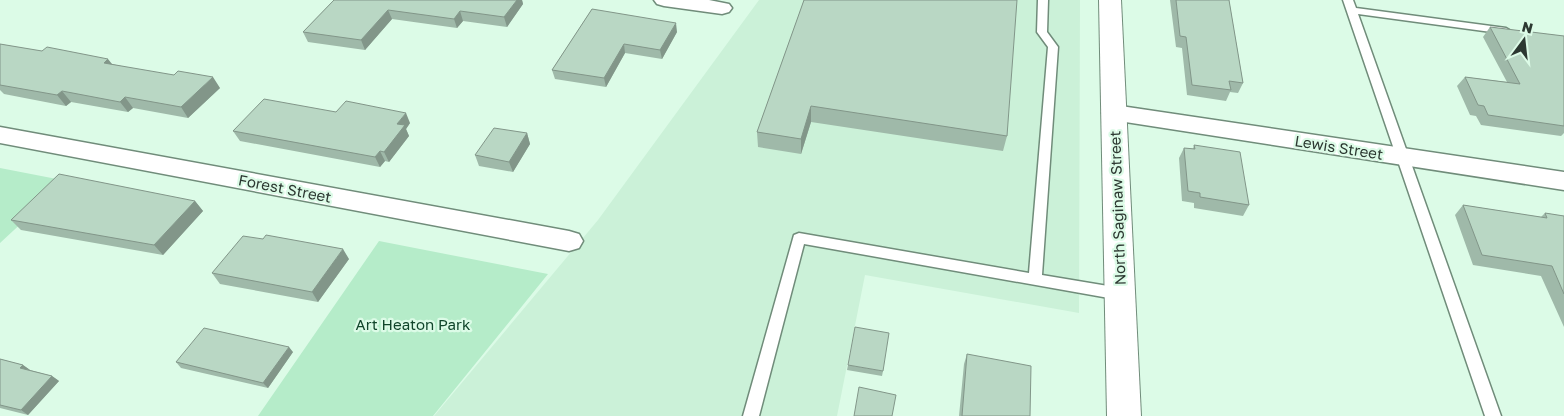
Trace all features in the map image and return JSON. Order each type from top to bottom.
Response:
[{"type":"street","points":[[664,0],[722,8]]},
{"type":"street","name":"North Saginaw Street","points":[[1110,0],[1124,416]]},
{"type":"street","name":"Lewis Street","points":[[1114,113],[1564,181]]},
{"type":"street","name":"Forest Street","points":[[0,135],[569,241]]},
{"type":"lane","points":[[1035,278],[1053,47],[1042,32],[1043,0]]},
{"type":"lane","points":[[1493,416],[1350,5],[1516,32]]},
{"type":"lane","points":[[752,416],[799,238],[1120,294]]},
{"type":"shaded area","points":[[759,0],[1080,0],[1079,313],[865,275],[837,416],[434,416],[598,220]]},
{"type":"green space","points":[[0,168],[67,181],[0,243]]},
{"type":"green space","name":"Art Heaton Park","points":[[379,241],[548,274],[433,416],[258,416]]},
{"type":"building","points":[[334,0],[517,0],[504,17],[460,11],[454,19],[388,10],[361,40],[303,32]]},
{"type":"building","points":[[804,0],[1017,0],[1007,136],[811,106],[801,139],[757,132]]},
{"type":"building","points":[[1176,0],[1229,0],[1243,83],[1229,81],[1231,90],[1192,85],[1186,37],[1180,36]]},
{"type":"building","points":[[592,9],[676,23],[660,50],[624,44],[604,78],[552,70]]},
{"type":"building","points":[[1490,27],[1564,36],[1564,126],[1488,115],[1484,106],[1478,105],[1465,77],[1520,84]]},
{"type":"building","points":[[0,44],[42,51],[47,47],[108,59],[104,63],[174,75],[178,71],[213,77],[181,107],[125,97],[120,102],[62,91],[57,95],[0,85]]},
{"type":"building","points":[[264,99],[336,112],[346,101],[406,113],[397,124],[405,125],[384,152],[380,151],[375,157],[233,131]]},
{"type":"building","points":[[494,128],[527,133],[509,162],[475,155]]},
{"type":"building","points":[[1194,145],[1240,152],[1249,205],[1200,197],[1200,193],[1188,191],[1184,148],[1195,149]]},
{"type":"building","points":[[59,174],[195,201],[154,245],[11,220]]},
{"type":"building","points":[[1463,205],[1547,218],[1545,213],[1564,216],[1564,294],[1552,266],[1482,255]]},
{"type":"building","points":[[266,235],[343,249],[312,292],[212,273],[243,236],[263,239]]},
{"type":"building","points":[[855,327],[889,333],[883,371],[848,365]]},
{"type":"building","points":[[204,328],[289,347],[263,383],[176,362]]},
{"type":"building","points":[[967,354],[1031,366],[1030,416],[962,416]]},
{"type":"building","points":[[0,359],[23,365],[20,368],[52,376],[21,410],[0,405]]},
{"type":"building","points":[[859,387],[896,395],[892,416],[854,416]]}]
